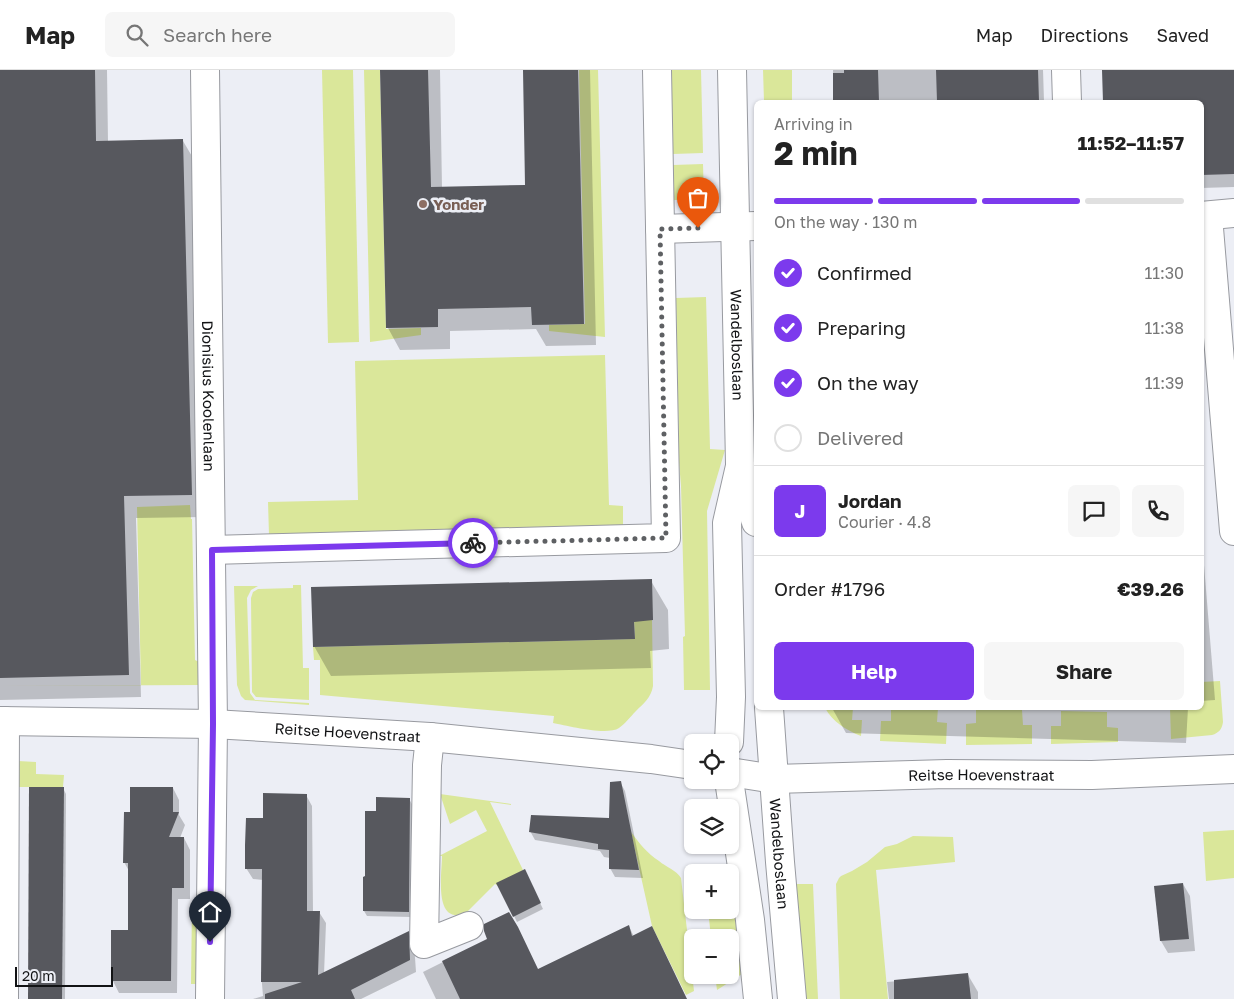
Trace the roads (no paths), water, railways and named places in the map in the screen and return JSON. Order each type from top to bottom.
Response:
[{"type":"street","name":"Dionisius Koolenlaan","points":[[205,70],[213,724],[210,999]]},
{"type":"street","points":[[212,550],[666,538],[656,70]]},
{"type":"street","name":"Wandelboslaan","points":[[729,734],[731,697],[726,523],[740,464],[746,226],[732,70]]},
{"type":"street","points":[[1066,70],[1067,100]]},
{"type":"street","points":[[1214,215],[1234,532]]},
{"type":"street","points":[[660,229],[746,226]]},
{"type":"street","name":"Wandelboslaan","points":[[740,464],[754,515]]},
{"type":"street","name":"Wandelboslaan","points":[[769,710],[792,998]]},
{"type":"street","points":[[3,721],[4,999]]},
{"type":"street","name":"Reitse Hoevenstraat","points":[[3,721],[213,724],[430,737],[684,764]]},
{"type":"street","points":[[430,737],[427,765],[424,944],[469,926]]},
{"type":"street","name":"Reitse Hoevenstraat","points":[[739,773],[774,779],[947,774],[1092,775],[1234,769]]},
{"type":"street","points":[[730,789],[750,920],[757,999],[792,998]]},
{"type":"place","name":"Yonder","points":[[423,204]]}]
